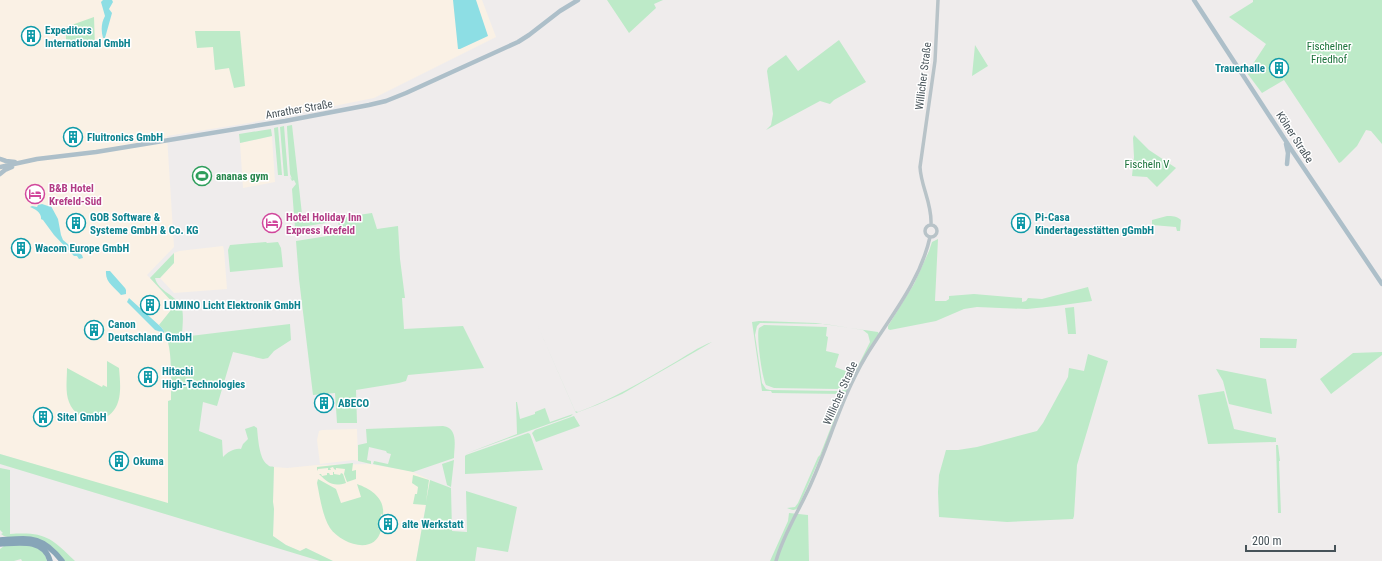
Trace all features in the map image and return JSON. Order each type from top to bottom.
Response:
[{"type":"highway","points":[[0,535],[6,538],[17,539]]},
{"type":"highway","points":[[0,540],[31,539],[41,542],[52,549],[62,561]]},
{"type":"highway","points":[[0,544],[29,544],[38,546],[46,552],[50,561]]},
{"type":"highway","points":[[0,547],[7,544]]},
{"type":"main road","name":"Anrather Straße","points":[[0,168],[19,163],[279,122],[386,101],[518,42],[530,35],[560,10],[578,0]]},
{"type":"main road","name":"Kölner Straße","points":[[1194,0],[1382,284]]},
{"type":"main road","points":[[1284,138],[1288,152],[1287,164]]},
{"type":"main road","points":[[0,159],[19,163]]},
{"type":"main road","points":[[0,174],[4,170],[19,163]]},
{"type":"street","name":"Willicher Straße","points":[[931,224],[930,205],[920,167],[935,61],[938,0]]},
{"type":"street","points":[[931,224],[936,227],[937,231],[935,236],[930,237],[924,231],[927,225],[931,224]]},
{"type":"street","name":"Willicher Straße","points":[[776,561],[784,539],[814,478],[855,378],[866,356],[912,284],[925,256],[930,237]]},
{"type":"shaded area","points":[[0,0],[482,0],[496,37],[374,98],[249,123],[167,136],[174,247],[147,275],[175,305],[155,330],[164,333],[170,348],[171,400],[168,401],[168,504],[0,454]],"holes":[[[213,47],[245,86],[229,68],[215,70]]]},
{"type":"shaded area","points":[[272,136],[275,182],[243,188],[240,143]]},
{"type":"shaded area","points":[[223,246],[227,289],[174,293],[160,278],[174,263],[174,253],[179,251]]},
{"type":"shaded area","points":[[357,429],[358,461],[354,460],[320,464],[317,440],[319,431]]},
{"type":"shaded area","points":[[369,464],[411,471],[430,480],[416,561],[333,561],[306,548],[300,551],[286,545],[273,536],[274,467],[287,468],[317,465]]},
{"type":"green space","points":[[607,0],[663,0],[654,4],[656,8],[629,33]]},
{"type":"green space","name":"Fischelner Friedhof","points":[[1253,0],[1382,0],[1382,144],[1371,131],[1366,130],[1357,146],[1339,163],[1284,80],[1262,93],[1247,73],[1266,44],[1229,17],[1253,2]]},
{"type":"green space","points":[[94,17],[95,48],[66,48],[66,27]]},
{"type":"green space","points":[[195,31],[240,31],[245,86],[234,88],[229,68],[215,70],[213,47],[197,48]]},
{"type":"green space","points":[[839,40],[866,82],[834,100],[830,104],[820,101],[766,130],[771,125],[773,114],[767,71],[768,68],[786,55],[798,71]]},
{"type":"green space","points":[[975,45],[988,66],[972,76]]},
{"type":"green space","points":[[292,125],[303,223],[372,213],[377,229],[398,226],[400,259],[405,298],[402,298],[404,329],[463,326],[484,368],[408,375],[406,381],[356,390],[357,423],[337,423],[335,393],[313,395],[296,241],[340,234],[338,221],[295,228],[292,189],[296,184],[290,177],[292,179],[290,174],[287,128],[287,126]]},
{"type":"green space","points":[[284,126],[288,176],[284,176],[280,127]]},
{"type":"green space","points":[[278,127],[282,175],[278,175],[274,128]]},
{"type":"green space","points":[[271,129],[272,136],[240,143],[239,134]]},
{"type":"green space","name":"Fischeln V","points":[[1134,135],[1149,150],[1176,168],[1157,187],[1147,177],[1132,176]]},
{"type":"green space","points":[[1173,216],[1181,220],[1180,231],[1177,231],[1176,227],[1152,225],[1152,220]]},
{"type":"green space","points":[[938,239],[935,301],[946,301],[949,299],[949,296],[974,294],[1022,298],[1022,302],[1026,301],[1028,298],[1042,299],[1088,287],[1092,301],[1027,309],[977,307],[964,309],[936,321],[890,330],[888,329],[888,326],[914,284],[932,242]]},
{"type":"green space","points":[[278,242],[281,248],[283,267],[230,272],[228,250],[230,245]]},
{"type":"green space","points":[[174,253],[174,263],[160,278],[155,278],[160,287],[180,304],[183,316],[182,337],[290,324],[291,340],[274,351],[268,358],[263,359],[233,352],[217,406],[203,402],[199,431],[222,440],[223,457],[231,451],[241,449],[243,444],[248,439],[245,429],[254,426],[257,428],[263,458],[268,466],[274,467],[273,536],[286,545],[300,551],[306,548],[333,561],[320,561],[0,464],[0,454],[168,503],[168,401],[171,400],[171,360],[167,339],[164,331],[159,325],[175,305],[150,278]]},
{"type":"green space","points":[[1074,307],[1076,334],[1068,334],[1065,308]]},
{"type":"green space","points":[[752,322],[823,324],[760,323],[757,326],[755,335],[762,383],[766,389],[770,390],[844,390],[847,388],[870,342],[868,334],[863,330],[849,328],[878,332],[879,334],[865,355],[798,508],[794,510],[787,508],[795,507],[798,503],[820,455],[844,394],[772,393],[771,391],[762,391]]},
{"type":"green space","points":[[764,325],[827,327],[826,336],[828,337],[826,351],[839,354],[835,367],[851,373],[846,383],[837,389],[774,388],[766,385],[761,366],[758,339],[759,328]]},
{"type":"green space","points":[[1260,338],[1297,339],[1296,348],[1260,348]]},
{"type":"green space","points":[[712,342],[622,394],[576,413],[575,411],[578,412],[614,396]]},
{"type":"green space","points":[[1382,352],[1382,355],[1331,394],[1320,379],[1353,353]]},
{"type":"green space","points":[[1088,354],[1108,361],[1077,465],[1073,519],[1007,522],[939,517],[939,475],[946,450],[977,447],[1037,431],[1043,423],[1068,377],[1069,368],[1084,371]]},
{"type":"green space","points":[[107,361],[119,368],[120,388],[118,403],[111,413],[105,417],[91,420],[84,418],[73,409],[69,402],[67,390],[67,368],[102,387],[103,385],[107,387]]},
{"type":"green space","points":[[1216,369],[1266,379],[1272,414],[1229,404],[1223,381]]},
{"type":"green space","points":[[1224,391],[1234,429],[1276,438],[1276,442],[1208,444],[1198,395]]},
{"type":"green space","points":[[516,402],[520,419],[535,414],[535,412],[545,408],[550,422],[573,414],[465,454],[517,434]]},
{"type":"green space","points":[[574,416],[580,426],[536,442],[532,433],[535,430]]},
{"type":"green space","points":[[448,427],[454,434],[454,458],[413,472],[373,464],[374,461],[388,464],[391,454],[387,453],[386,451],[369,447],[367,460],[371,461],[371,464],[358,461],[358,445],[367,443],[366,429]]},
{"type":"green space","points":[[528,433],[530,434],[543,470],[465,474],[466,455]]},
{"type":"green space","points":[[1276,445],[1278,445],[1280,461],[1281,513],[1278,513]]},
{"type":"green space","points":[[454,460],[451,487],[447,485],[442,464]]},
{"type":"green space","points":[[353,463],[352,471],[356,470],[356,479],[347,482],[344,474],[345,469],[336,468],[336,470],[333,467],[330,468],[331,470],[328,470],[328,468],[318,469],[317,471],[317,467]]},
{"type":"green space","points":[[0,468],[10,470],[10,534],[39,535],[53,541],[75,561],[64,561],[54,549],[1,534],[3,533],[0,530]]},
{"type":"green space","points":[[333,472],[334,474],[343,474],[346,483],[338,485],[331,483],[319,474],[322,476],[327,475],[327,473],[333,475]]},
{"type":"green space","points":[[413,475],[429,480],[426,502],[430,480],[451,488],[452,531],[467,532],[466,491],[517,507],[508,552],[477,547],[475,561],[416,561],[426,505],[413,504],[418,487],[412,483]]},
{"type":"green space","points":[[318,479],[336,489],[341,503],[361,497],[357,484],[376,495],[382,504],[383,509],[383,515],[381,514],[378,529],[381,530],[378,538],[372,543],[357,545],[349,543],[335,534],[327,523],[323,512],[317,483]]},
{"type":"green space","points":[[789,513],[808,515],[809,561],[770,561],[788,521]]},
{"type":"green space","points":[[9,545],[27,545],[37,548],[45,555],[47,561],[22,561],[21,559],[14,561],[0,561],[0,549]]},
{"type":"water","points":[[103,0],[112,0],[113,2],[109,9],[112,13],[105,38],[103,38],[102,30],[105,16],[101,2]]},
{"type":"water","points":[[453,0],[476,0],[488,36],[458,49]]},
{"type":"water","points":[[42,204],[51,206],[58,219],[63,240],[82,255],[83,258],[79,259],[77,256],[74,256],[54,235],[41,219],[39,213],[30,207],[37,207],[38,205]]},
{"type":"water","points":[[106,271],[110,271],[125,288],[126,294],[121,295],[109,282]]},
{"type":"water","points":[[129,298],[161,327],[164,333],[155,330],[127,302]]},
{"type":"place","name":"Expeditors International GmbH","points":[[31,36]]},
{"type":"place","name":"Trauerhalle","points":[[1279,68]]},
{"type":"place","name":"Fluitronics GmbH","points":[[73,137]]},
{"type":"place","name":"ananas gym","points":[[202,176]]},
{"type":"place","name":"B&B Hotel Krefeld-Süd","points":[[35,194]]},
{"type":"place","name":"GOB Software & Systeme GmbH & Co. KG","points":[[76,223]]},
{"type":"place","name":"Hotel Holiday Inn Express Krefeld","points":[[272,223]]},
{"type":"place","name":"Pi-Casa Kindertagesstätten gGmbH","points":[[1021,223]]},
{"type":"place","name":"Wacom Europe GmbH","points":[[21,248]]},
{"type":"place","name":"LUMINO Licht Elektronik GmbH","points":[[150,305]]},
{"type":"place","name":"Canon Deutschland GmbH","points":[[94,330]]},
{"type":"place","name":"Hitachi High-Technologies","points":[[148,377]]},
{"type":"place","name":"ABECO","points":[[324,403]]},
{"type":"place","name":"Sitel GmbH","points":[[43,417]]},
{"type":"place","name":"Okuma","points":[[119,461]]},
{"type":"place","name":"alte Werkstatt","points":[[388,524]]}]
